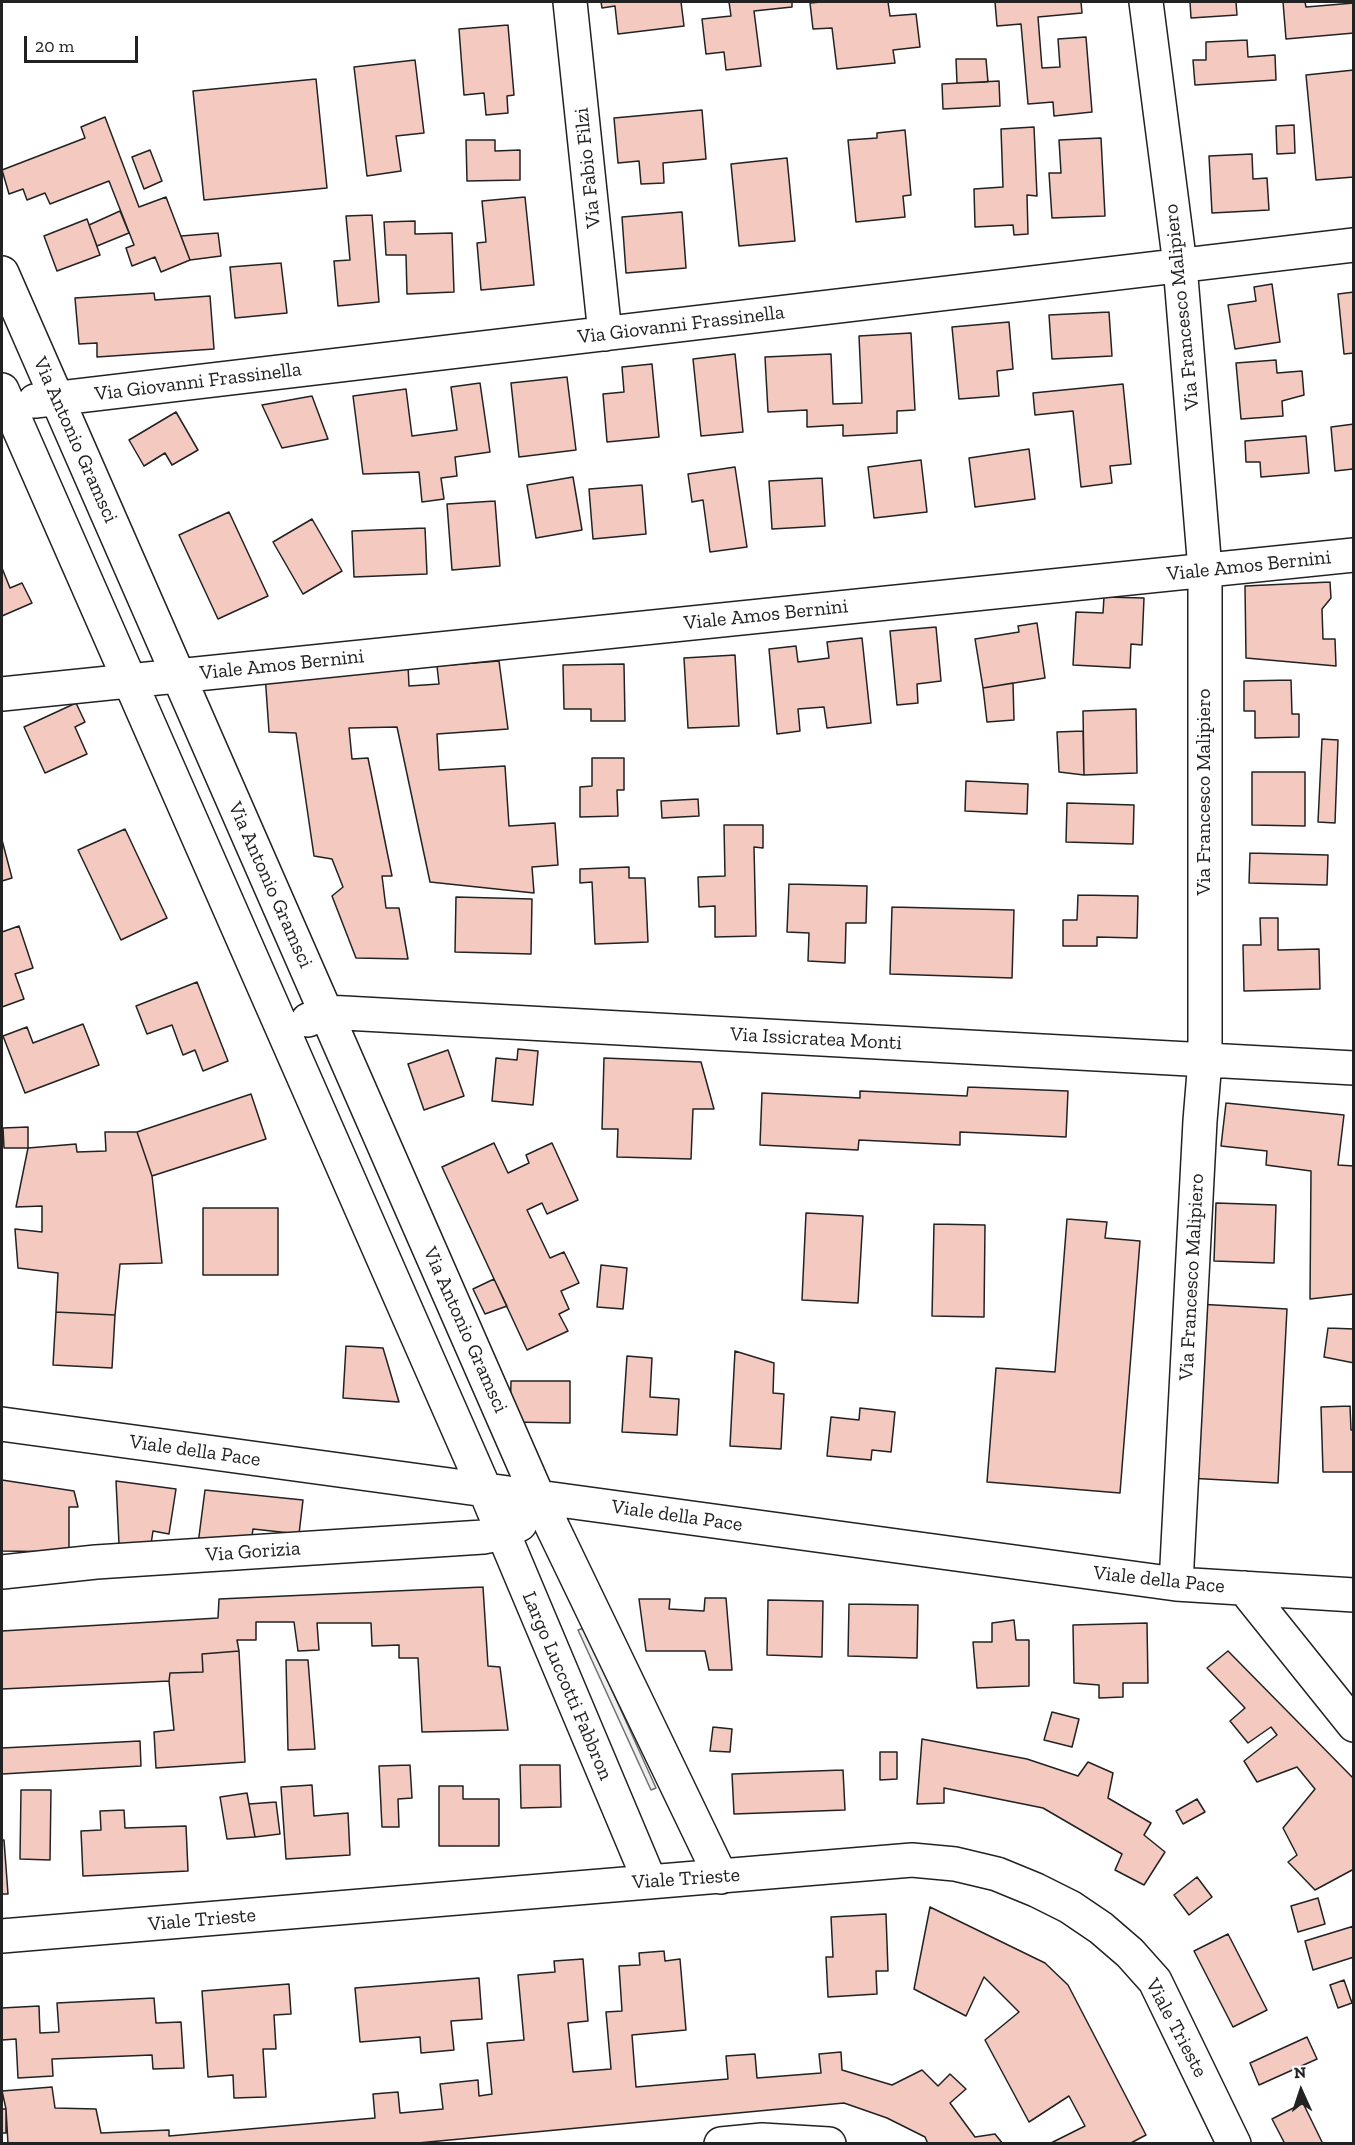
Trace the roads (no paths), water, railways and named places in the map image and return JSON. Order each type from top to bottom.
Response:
[{"type":"street","name":"Via Fabio Filzi","points":[[570,2],[605,334]]},
{"type":"street","name":"Via Francesco Malipiero","points":[[1146,2],[1180,265],[1205,570],[1205,1060],[1176,1584]]},
{"type":"street","name":"Via Giovanni Frassinella","points":[[4,397],[56,398],[1353,245]]},
{"type":"street","name":"Via Antonio Gramsci","points":[[2,273],[538,1497]]},
{"type":"street","points":[[4,397],[485,1490]]},
{"type":"street","name":"Viale Amos Bernini","points":[[2,694],[1353,555]]},
{"type":"street","name":"Via Issicratea Monti","points":[[283,1030],[326,1012],[1353,1068]]},
{"type":"street","name":"Viale della Pace","points":[[2,1424],[1176,1584],[1353,1595]]},
{"type":"street","name":"Largo Luccotti Fabbron","points":[[485,1490],[650,1882]]},
{"type":"street","points":[[504,1533],[532,1515],[538,1497]]},
{"type":"street","points":[[538,1497],[722,1877]]},
{"type":"street","name":"Via Gorizia","points":[[2,1572],[96,1562],[483,1537],[504,1533]]},
{"type":"street","points":[[1244,1588],[1353,1725]]},
{"type":"street","name":"Viale Trieste","points":[[2,1936],[912,1860],[955,1864],[997,1874],[1045,1894],[1070,1907],[1101,1928],[1130,1953],[1155,1981],[1234,2144]]},
{"type":"street","points":[[721,2144],[762,2140],[829,2144]]}]
